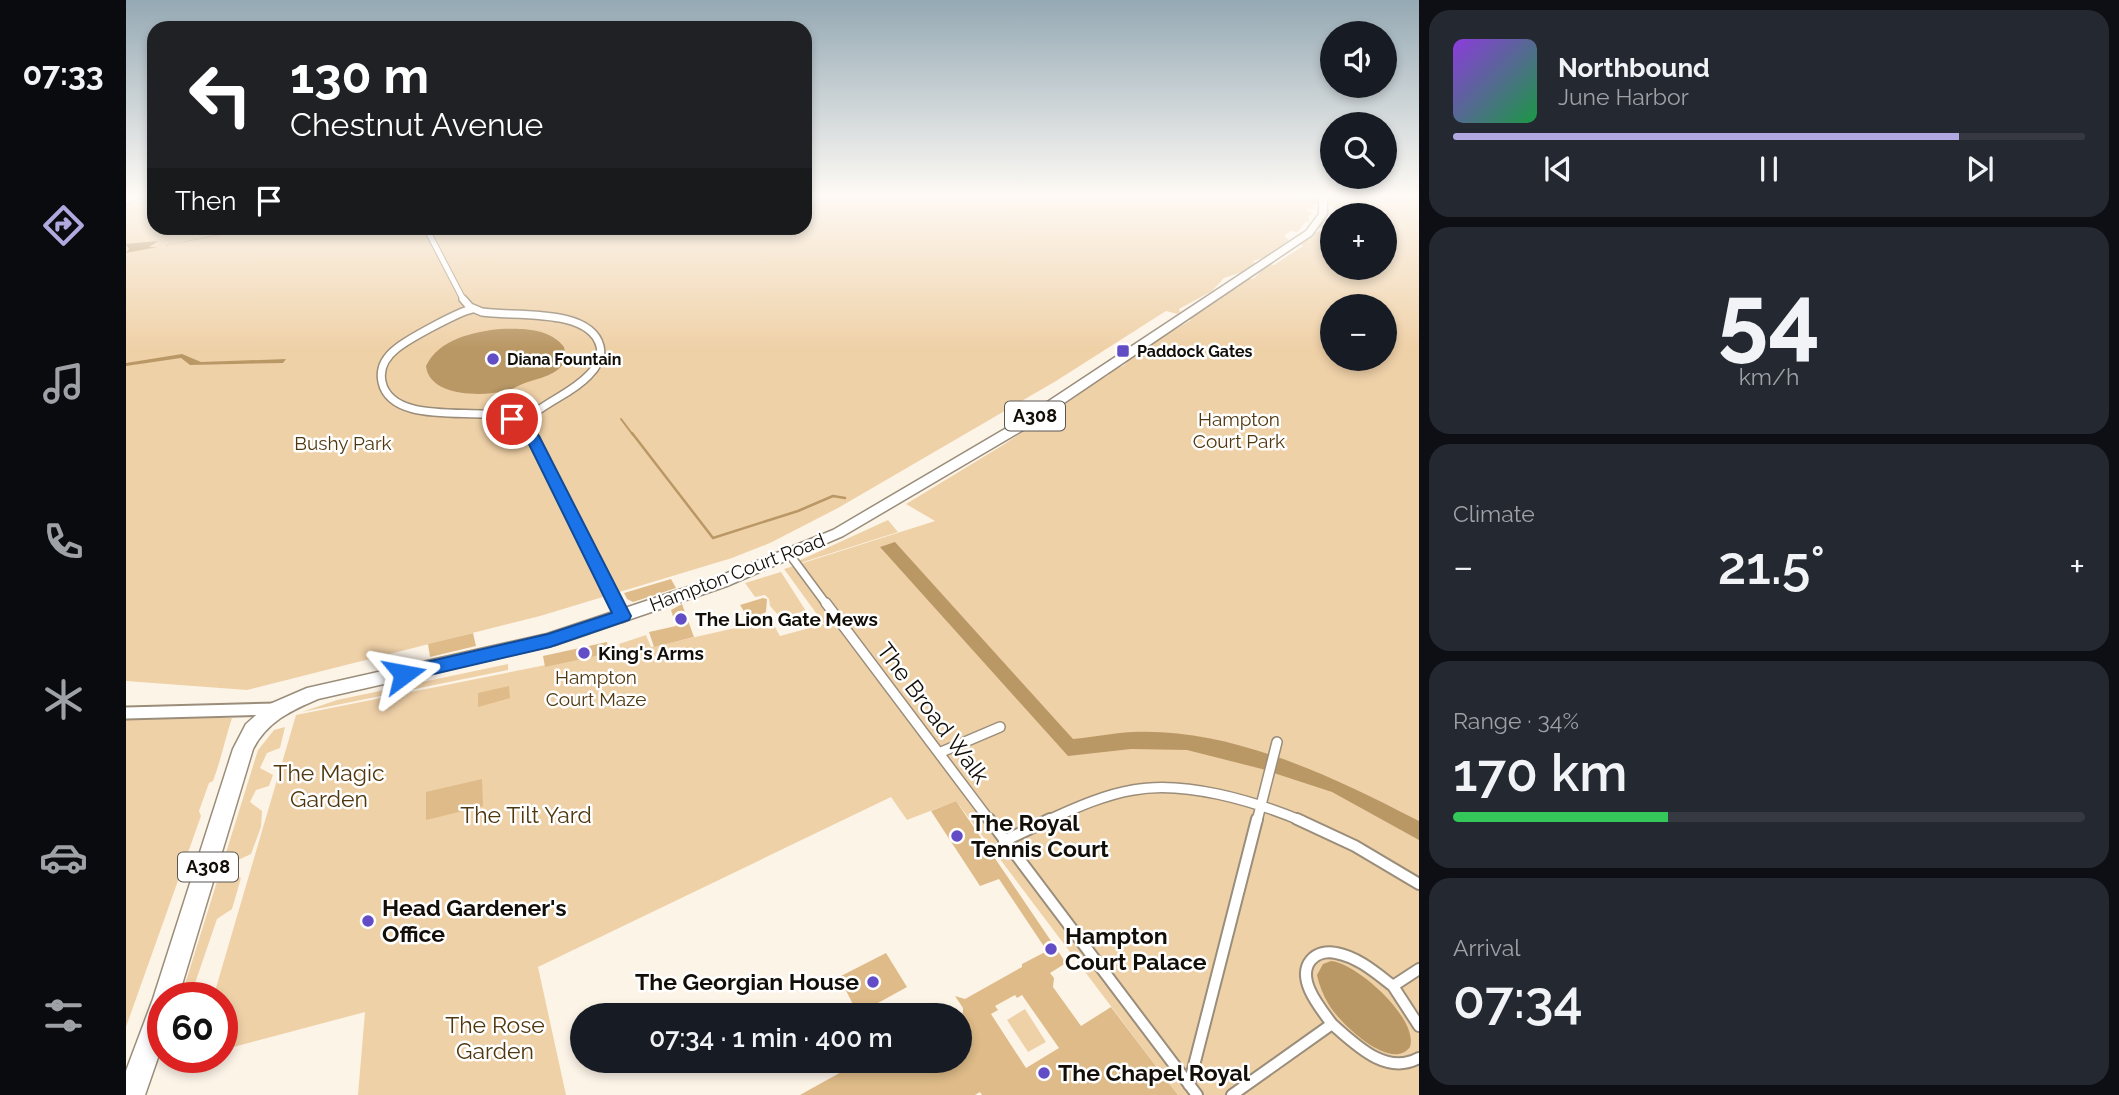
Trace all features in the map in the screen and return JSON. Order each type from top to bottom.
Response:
[{"type":"main road","name":"Hampton Court Road","points":[[170,982],[243,750],[253,730],[276,709],[314,694],[550,640],[790,555],[838,533],[1025,423],[1289,246]]},
{"type":"main road","points":[[131,1095],[147,1050]]},
{"type":"street","points":[[435,246],[461,298],[472,309]]},
{"type":"street","points":[[460,313],[461,298]]},
{"type":"street","points":[[532,436],[534,418],[545,405],[580,384],[597,367],[601,352],[599,342],[584,327],[562,318],[472,309],[460,313],[394,351],[382,368],[383,385],[396,400],[419,410],[503,417],[516,422],[532,436],[622,616]]},
{"type":"street","points":[[516,422],[534,418]]},
{"type":"street","name":"The Broad Walk","points":[[790,555],[1197,1095]]},
{"type":"street","points":[[126,713],[276,709]]},
{"type":"street","points":[[939,752],[1000,727]]},
{"type":"street","points":[[1189,1085],[1276,746]]},
{"type":"street","points":[[1004,841],[1068,809],[1135,789],[1211,794],[1262,807],[1321,828],[1374,855],[1419,884]]},
{"type":"street","points":[[1419,1026],[1393,986],[1356,960],[1339,953],[1326,952],[1312,957],[1308,964],[1307,980],[1320,1009],[1332,1024],[1350,1040],[1387,1063],[1399,1066],[1419,1058]]},
{"type":"street","points":[[1393,986],[1419,970]]},
{"type":"street","points":[[1232,1095],[1332,1024]]},
{"type":"green space","name":"Bushy Park","points":[[126,246],[1280,246],[1265,257],[1253,261],[1255,263],[1242,272],[1224,278],[1212,291],[1179,309],[1178,314],[1166,311],[1056,381],[838,508],[770,543],[732,558],[540,616],[247,690],[126,681]]},
{"type":"green space","points":[[1303,246],[1320,246],[1320,280],[1397,280],[1397,246],[1419,246],[1419,1095],[1178,1095],[956,801],[907,820],[891,797],[538,967],[566,1095],[358,1095],[365,1012],[238,1046],[238,982],[218,982],[296,715],[621,650],[619,644],[646,635],[651,647],[771,620],[780,636],[824,624],[784,569],[935,521],[906,504],[1003,445],[1077,396],[1075,394],[1109,375],[1108,370],[1123,366],[1138,351],[1191,320],[1189,319],[1199,309],[1207,309],[1204,306],[1210,301],[1220,300],[1216,297],[1224,291],[1232,292],[1228,290],[1239,287],[1236,283],[1245,278],[1253,279],[1269,264],[1274,265]]},
{"type":"green space","points":[[888,520],[898,532],[797,564],[796,562]]},
{"type":"green space","points":[[781,572],[806,611],[780,617],[765,595],[755,597],[745,583]]},
{"type":"green space","points":[[508,664],[508,670],[302,712],[337,700]]},
{"type":"green space","points":[[126,717],[232,718],[216,773],[213,781],[209,783],[199,811],[201,816],[126,1027]]},
{"type":"green space","points":[[285,727],[280,748],[267,753],[260,768],[273,775],[269,786],[256,790],[250,802],[262,811],[261,827],[251,854],[234,862],[230,872],[241,878],[232,909],[217,919],[195,982],[186,982],[258,750],[274,730]]},
{"type":"green space","points":[[1025,1009],[1046,1042],[1028,1052],[1007,1020]]},
{"type":"shaded area","points":[[127,246],[157,247],[126,253],[129,249]]},
{"type":"shaded area","points":[[526,329],[551,336],[564,347],[563,363],[547,376],[511,390],[495,393],[457,392],[446,389],[429,376],[426,366],[439,349],[448,343],[479,332]]},
{"type":"shaded area","points":[[182,354],[201,362],[286,359],[283,363],[190,365],[181,358],[126,366],[126,363]]},
{"type":"shaded area","points":[[895,542],[1073,739],[1132,732],[1168,732],[1241,746],[1313,771],[1419,821],[1419,840],[1332,792],[1262,769],[1187,750],[1131,749],[1068,756],[880,547]]},
{"type":"shaded area","points":[[1331,961],[1356,971],[1384,994],[1405,1022],[1410,1035],[1410,1047],[1401,1053],[1391,1054],[1379,1050],[1343,1022],[1327,1001],[1317,975],[1323,964]]},
{"type":"building","points":[[671,579],[676,588],[633,602],[627,599],[624,593]]},
{"type":"building","points":[[767,599],[766,612],[749,619],[740,605]]},
{"type":"building","name":"The Lion Gate Mews","points":[[682,604],[694,637],[654,647],[649,632],[676,626],[671,610]]},
{"type":"building","points":[[473,633],[476,646],[430,657],[428,644]]},
{"type":"building","name":"King's Arms","points":[[607,642],[609,653],[545,667],[543,656]]},
{"type":"building","points":[[509,686],[510,698],[478,707],[478,693]]},
{"type":"building","points":[[482,779],[483,806],[426,820],[426,792]]},
{"type":"building","name":"Hampton Court Palace","points":[[956,801],[1066,963],[1050,973],[1054,978],[1053,987],[1081,1026],[1111,1007],[1178,1095],[982,1095],[980,1092],[975,1095],[800,1095],[839,1073],[972,1073],[972,1003],[960,1003],[955,996],[965,999],[1047,951],[999,879],[980,886],[931,811]],"holes":[[[1015,995],[1017,998],[1022,995],[1059,1048],[1026,1068],[991,1014],[998,1010],[995,1006]]]},
{"type":"building","name":"The Georgian House","points":[[886,953],[907,987],[878,1003],[852,1003],[839,977]]},
{"type":"waterway","points":[[621,419],[633,435]]},
{"type":"waterway","points":[[632,433],[713,538],[798,511],[833,496],[845,498]]},
{"type":"place","name":"Paddock Gates","points":[[1123,351]]},
{"type":"place","name":"Diana Fountain","points":[[493,359]]},
{"type":"place","name":"The Lion Gate Mews","points":[[681,619]]},
{"type":"place","name":"King's Arms","points":[[584,653]]},
{"type":"place","name":"The Royal Tennis Court","points":[[957,836]]},
{"type":"place","name":"Head Gardener's Office","points":[[368,921]]},
{"type":"place","name":"Hampton Court Palace","points":[[1051,949]]},
{"type":"place","name":"The Georgian House","points":[[873,982]]},
{"type":"place","name":"The Chapel Royal","points":[[1044,1073]]},
{"type":"route","points":[[404,674],[550,640],[622,616],[532,436],[512,419]]},
{"type":"park label","name":"Hampton Court Park","points":[[1239,430]]},
{"type":"park label","name":"Hampton Court Maze","points":[[596,688]]},
{"type":"park label","name":"The Magic Garden","points":[[329,786]]},
{"type":"park label","name":"The Tilt Yard","points":[[526,815]]},
{"type":"park label","name":"The Rose Garden","points":[[495,1038]]}]
